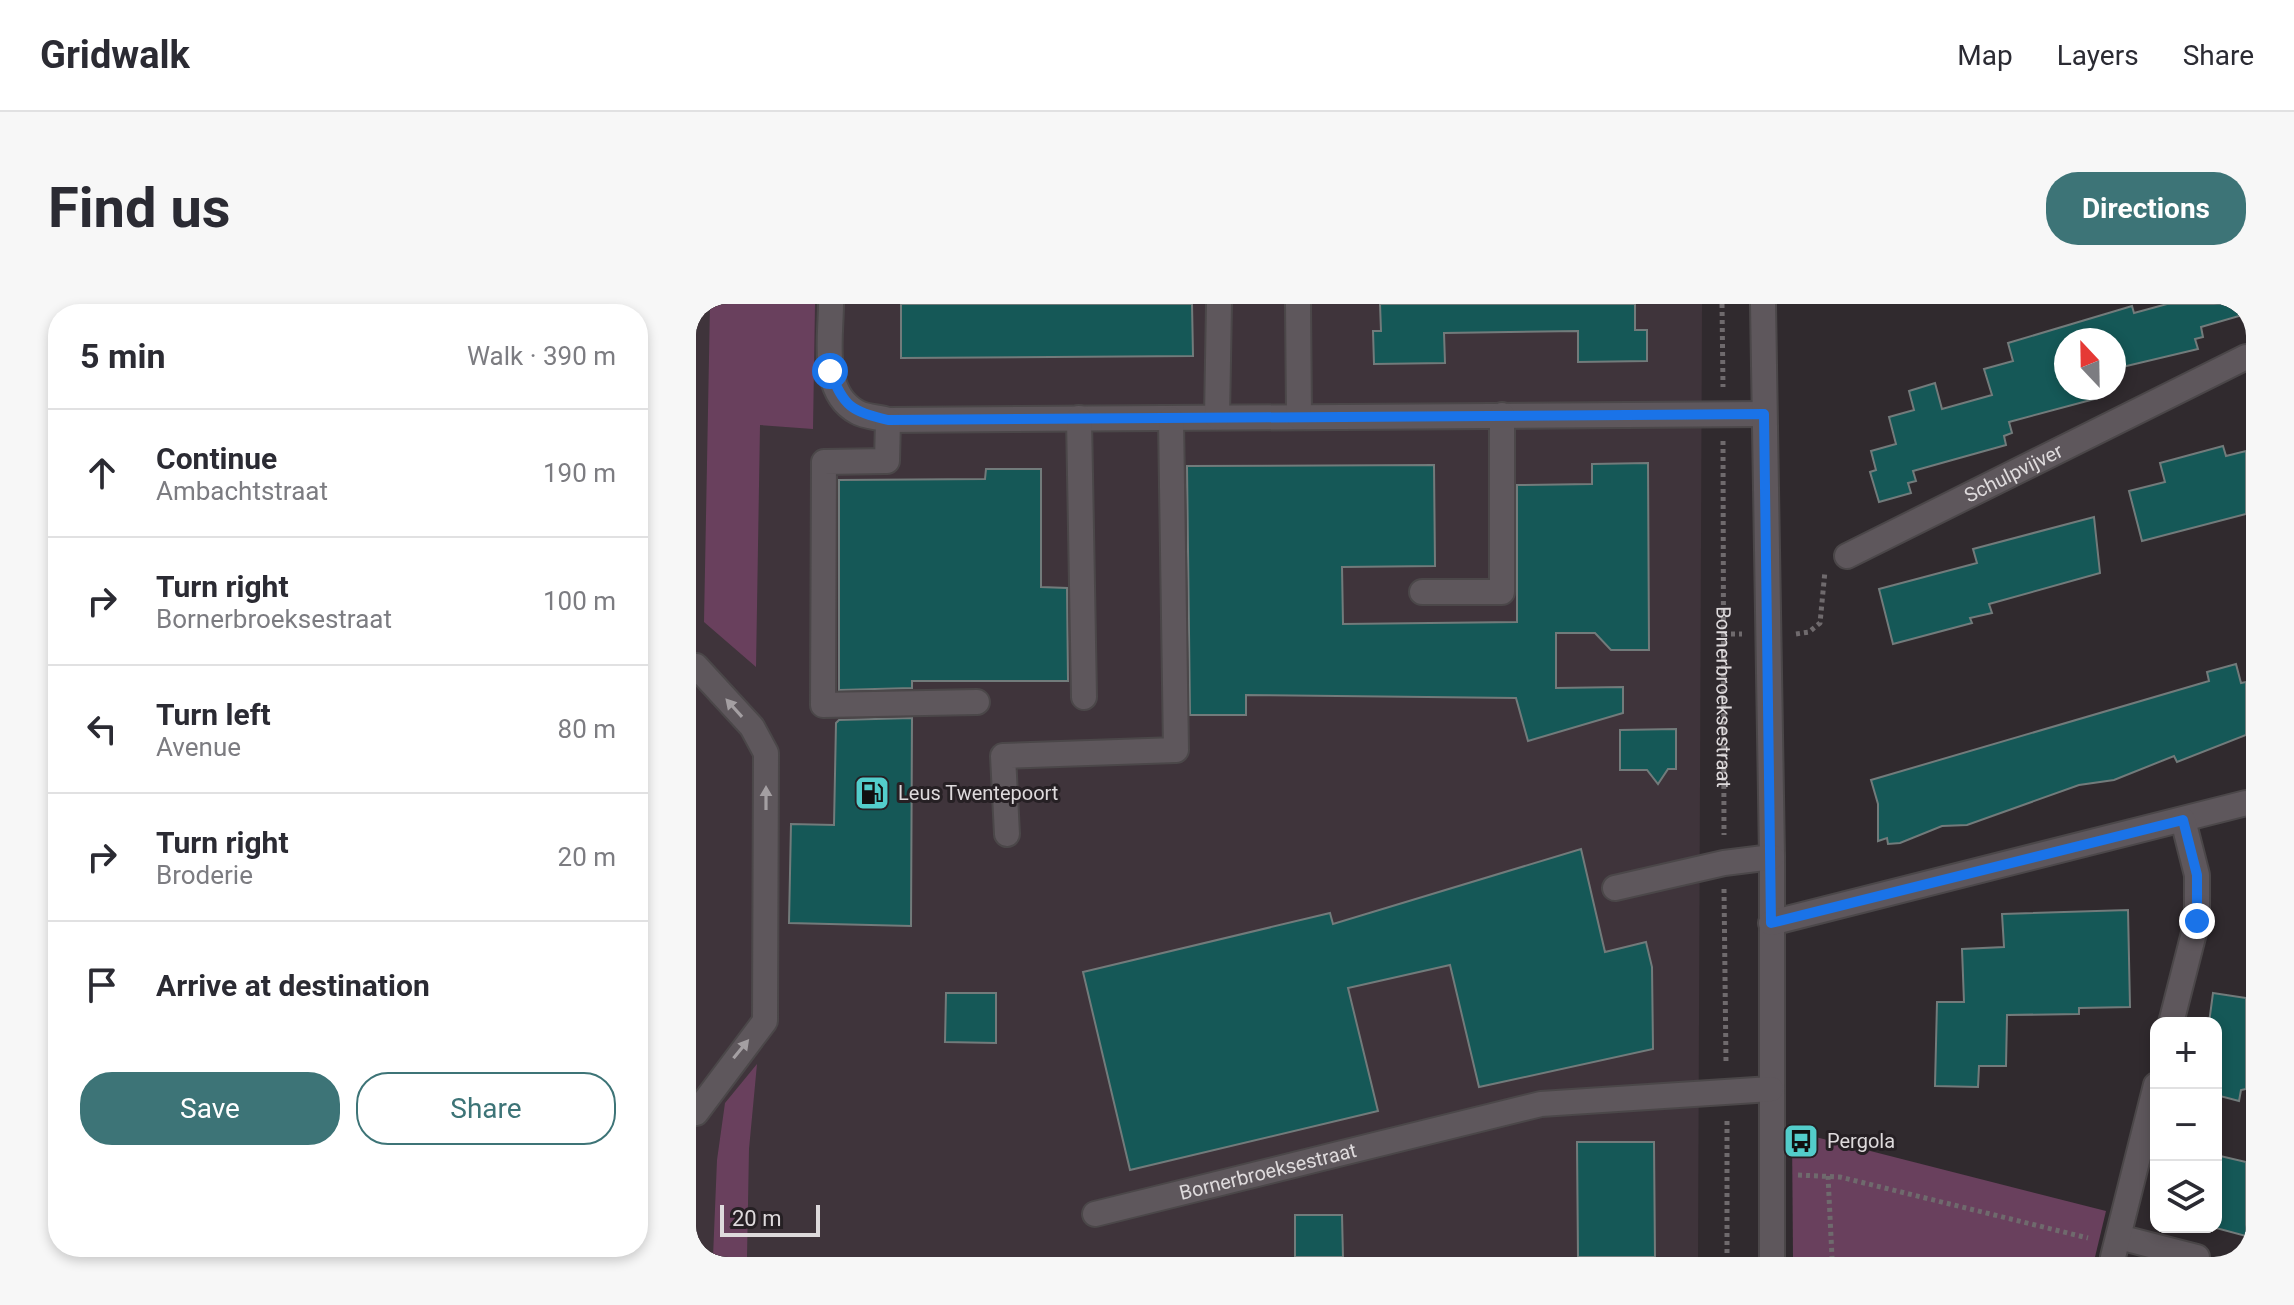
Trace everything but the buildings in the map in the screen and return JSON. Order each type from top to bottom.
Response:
[{"type":"street","points":[[831,304],[830,371],[840,396],[857,412],[888,420],[1764,414]]},
{"type":"street","points":[[1217,417],[1219,304]]},
{"type":"street","points":[[1298,304],[1299,417]]},
{"type":"street","points":[[1763,304],[1772,857],[1772,1257]]},
{"type":"street","name":"Schulpvijver","points":[[1847,556],[2246,357]]},
{"type":"street","points":[[1422,592],[1502,592],[1502,415]]},
{"type":"street","points":[[1079,418],[1084,697]]},
{"type":"street","points":[[1007,834],[1003,756],[1176,750],[1171,419]]},
{"type":"street","points":[[888,420],[887,461],[824,462],[823,705],[977,702]]},
{"type":"street","points":[[696,666],[752,727],[766,753],[765,1021],[696,1113]]},
{"type":"street","points":[[1771,923],[2246,803]]},
{"type":"street","points":[[2173,1017],[2197,921],[2197,875],[2183,820]]},
{"type":"street","points":[[1615,888],[1724,863],[1772,857]]},
{"type":"street","name":"Bornerbroeksestraat","points":[[1095,1214],[1541,1104],[1771,1089]]},
{"type":"street","points":[[2155,1089],[2116,1246],[2197,1257]]},
{"type":"path","name":"Bornerbroeksestraat","points":[[1722,304],[1727,1257]]},
{"type":"path","points":[[1823,616],[1822,577],[1829,566],[1847,556]]},
{"type":"path","points":[[1772,1174],[1828,1176],[2116,1246]]},
{"type":"path","points":[[1828,1176],[1832,1257]]},
{"type":"shaded area","points":[[696,304],[1702,304],[1698,1257],[696,1257]]},
{"type":"shaded area","points":[[710,304],[815,304],[813,429],[760,425],[756,667],[704,622]]},
{"type":"shaded area","points":[[757,1064],[749,1149],[747,1257],[713,1257],[717,1160],[725,1103]]},
{"type":"shaded area","points":[[1792,1131],[2106,1211],[2095,1257],[1793,1257]]},
{"type":"place","name":"Leus Twentepoort","points":[[872,793]]},
{"type":"place","name":"Pergola","points":[[1801,1141]]},
{"type":"route","points":[[830,371],[840,396],[857,412],[888,420],[1764,414],[1771,923],[2183,820],[2197,875],[2197,921]]}]
